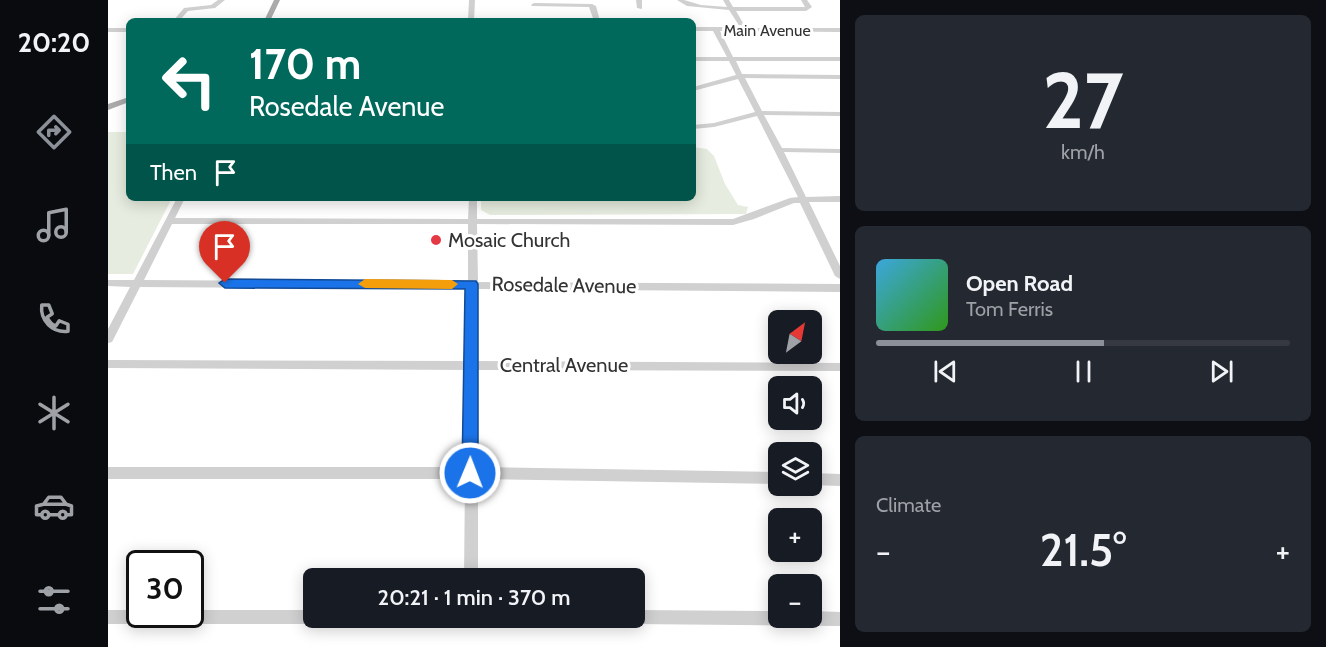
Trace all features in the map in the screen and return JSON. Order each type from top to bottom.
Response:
[{"type":"main road","points":[[259,18],[268,0]]},
{"type":"main road","points":[[268,18],[277,0]]},
{"type":"main road","points":[[108,100],[126,94]]},
{"type":"main road","points":[[108,107],[126,100]]},
{"type":"street","points":[[178,18],[186,9],[213,7],[220,4],[222,0]]},
{"type":"street","points":[[471,18],[472,0]]},
{"type":"street","points":[[639,0],[640,8]]},
{"type":"street","points":[[680,0],[685,5],[730,9],[806,9],[809,7],[804,0]]},
{"type":"street","points":[[726,0],[744,29]]},
{"type":"street","points":[[760,0],[766,9]]},
{"type":"street","points":[[534,5],[590,5],[593,6],[596,18]]},
{"type":"street","points":[[108,30],[126,30]]},
{"type":"street","name":"Main Avenue","points":[[696,30],[840,30]]},
{"type":"street","points":[[716,30],[742,76],[840,276]]},
{"type":"street","points":[[696,59],[840,59]]},
{"type":"street","points":[[696,87],[742,76],[840,77]]},
{"type":"street","points":[[696,127],[714,125],[760,113],[840,114]]},
{"type":"street","points":[[779,150],[840,151]]},
{"type":"street","points":[[169,221],[733,222],[802,198],[840,199]]},
{"type":"street","points":[[108,339],[179,201]]},
{"type":"street","points":[[471,568],[473,201]]},
{"type":"street","name":"Rosedale Avenue","points":[[108,283],[840,288]]},
{"type":"street","name":"Central Avenue","points":[[108,364],[840,367]]},
{"type":"street","points":[[108,473],[470,473],[768,478]]},
{"type":"street","points":[[822,479],[840,480]]},
{"type":"street","points":[[108,617],[303,617]]},
{"type":"street","points":[[645,618],[840,619]]},
{"type":"shaded area","points":[[108,132],[126,132],[126,201],[170,201],[133,274],[108,274]]},
{"type":"shaded area","points":[[696,147],[707,149],[714,156],[725,184],[738,205],[748,207],[746,214],[490,215],[481,210],[481,201],[696,201]]},
{"type":"slow traffic","points":[[365,284],[452,284]]},
{"type":"place","name":"Mosaic Church","points":[[436,240]]},
{"type":"route","points":[[225,283],[472,284],[470,473]]}]
